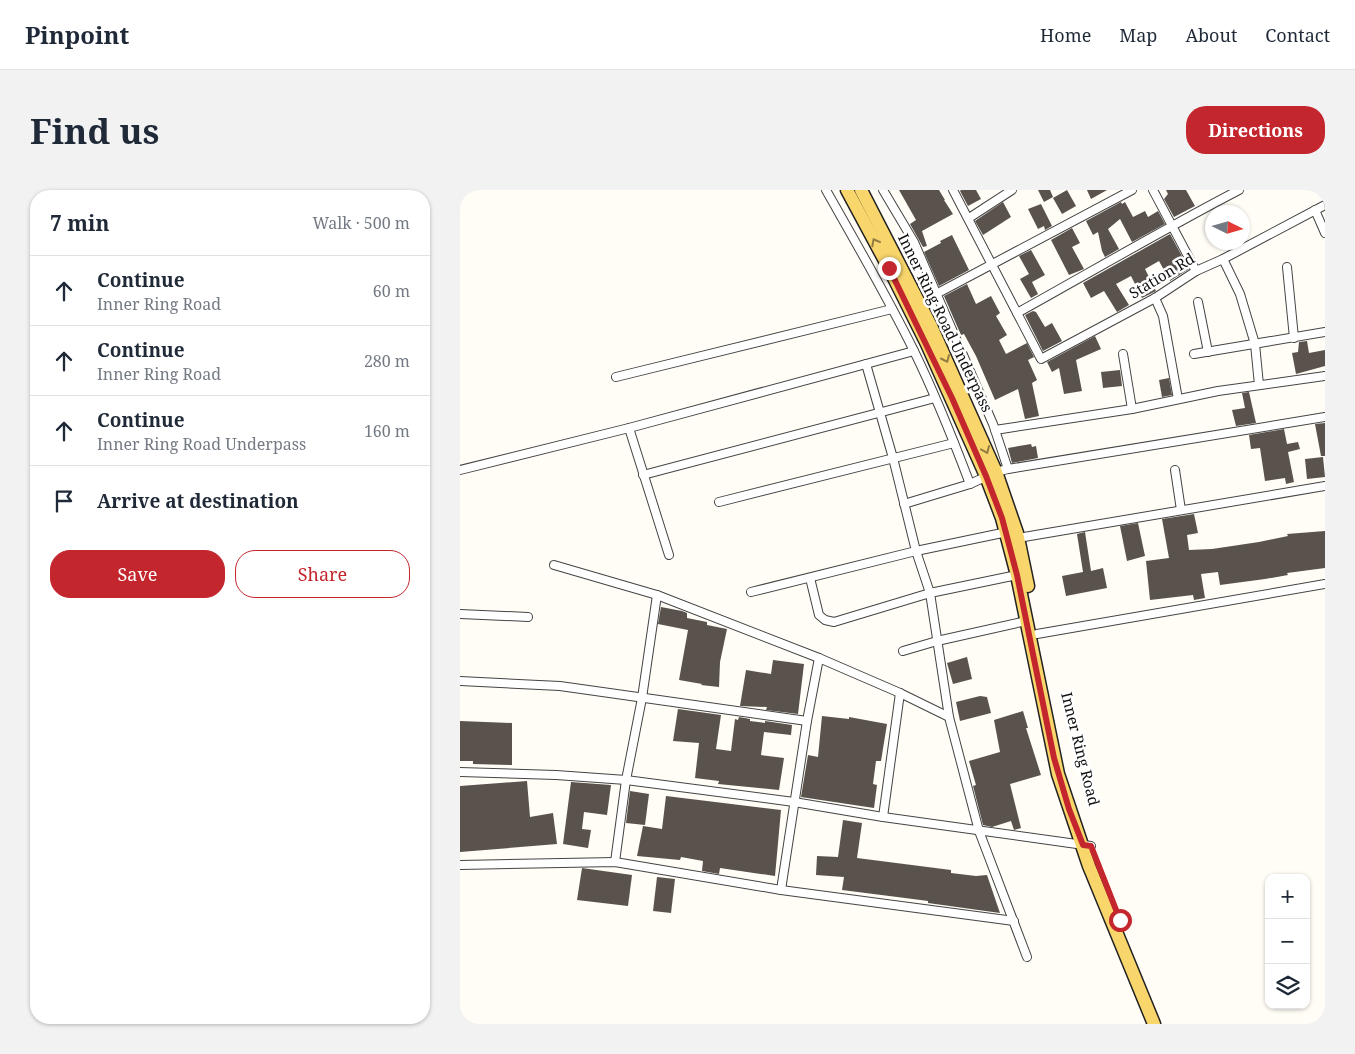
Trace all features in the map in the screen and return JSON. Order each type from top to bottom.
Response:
[{"type":"main road","name":"Inner Ring Road Underpass","points":[[847,190],[927,344],[997,472]]},
{"type":"main road","name":"Inner Ring Road Underpass","points":[[861,190],[931,326],[997,472]]},
{"type":"main road","name":"Inner Ring Road","points":[[997,472],[1037,634],[1060,749],[1087,845],[1090,866],[1154,1024]]},
{"type":"main road","name":"Inner Ring Road","points":[[1012,535],[1026,622],[1056,766],[1069,809],[1087,845],[1163,1024]]},
{"type":"street","points":[[826,190],[914,352],[970,484]]},
{"type":"street","points":[[883,190],[914,242],[995,430],[997,472]]},
{"type":"street","points":[[953,190],[1017,313],[1172,225],[1239,190]]},
{"type":"street","points":[[969,218],[1012,190]]},
{"type":"street","points":[[936,294],[1132,190]]},
{"type":"street","points":[[1153,190],[1196,271]]},
{"type":"street","name":"Station Rd","points":[[1017,313],[1041,359],[1155,298],[1196,271],[1325,204]]},
{"type":"street","points":[[1315,210],[1325,233]]},
{"type":"street","points":[[1223,258],[1240,294],[1255,344],[1259,385]]},
{"type":"street","points":[[1287,267],[1294,338]]},
{"type":"street","points":[[1155,298],[1163,316],[1178,399]]},
{"type":"street","points":[[1198,302],[1208,352]]},
{"type":"street","points":[[616,377],[892,309]]},
{"type":"street","points":[[1194,354],[1325,332]]},
{"type":"street","points":[[460,470],[629,428],[914,352]]},
{"type":"street","points":[[1123,354],[1132,410]]},
{"type":"street","points":[[866,364],[893,458],[916,551],[930,593],[948,717],[979,831],[1027,956]]},
{"type":"street","points":[[995,430],[1132,410],[1218,391],[1325,376]]},
{"type":"street","points":[[643,475],[934,398]]},
{"type":"street","points":[[904,504],[970,484],[997,472],[1325,417]]},
{"type":"street","points":[[629,428],[669,555]]},
{"type":"street","points":[[719,502],[954,443]]},
{"type":"street","points":[[1175,470],[1181,510]]},
{"type":"street","points":[[751,592],[916,551],[1325,486]]},
{"type":"street","points":[[554,565],[657,595],[819,658],[900,693],[948,717]]},
{"type":"street","points":[[810,578],[819,614],[825,620],[834,622],[930,593],[1017,575]]},
{"type":"street","points":[[1037,634],[1325,584]]},
{"type":"street","points":[[616,862],[626,780],[642,698],[657,595]]},
{"type":"street","points":[[460,614],[528,617]]},
{"type":"street","points":[[903,651],[937,641],[1026,622]]},
{"type":"street","points":[[781,890],[807,721],[819,658]]},
{"type":"street","points":[[460,681],[560,686],[807,721]]},
{"type":"street","points":[[883,817],[900,693]]},
{"type":"street","points":[[460,772],[556,775],[626,780],[794,802],[883,817],[1087,845]]},
{"type":"street","points":[[460,865],[616,862],[781,890],[1014,921]]},
{"type":"building","points":[[899,190],[939,190],[953,214],[922,231],[927,246],[923,247],[910,224],[916,220]]},
{"type":"building","points":[[961,190],[976,190],[981,199],[968,206]]},
{"type":"building","points":[[1038,190],[1050,190],[1053,197],[1044,202]]},
{"type":"building","points":[[1067,190],[1076,206],[1062,214],[1053,198]]},
{"type":"building","points":[[1087,190],[1107,190],[1091,199]]},
{"type":"building","points":[[1166,190],[1186,190],[1195,206],[1174,217],[1164,199],[1168,194]]},
{"type":"building","points":[[1003,202],[1011,217],[983,235],[975,221]]},
{"type":"building","points":[[1121,202],[1122,204],[1125,202],[1133,217],[1145,211],[1148,217],[1158,211],[1165,224],[1132,242],[1120,219],[1108,229],[1119,249],[1105,257],[1098,232],[1093,235],[1086,221]]},
{"type":"building","points":[[1041,204],[1052,226],[1045,230],[1044,226],[1038,229],[1028,209]]},
{"type":"building","points":[[1072,228],[1080,243],[1072,247],[1084,269],[1069,275],[1051,240]]},
{"type":"building","points":[[1170,234],[1189,269],[1170,281],[1159,261],[1145,269],[1156,291],[1142,298],[1131,276],[1116,284],[1129,305],[1117,312],[1104,291],[1091,298],[1083,283]]},
{"type":"building","points":[[952,235],[969,270],[939,286],[924,252]]},
{"type":"building","points":[[1031,250],[1045,275],[1032,282],[1038,294],[1031,298],[1020,279],[1029,274],[1019,256]]},
{"type":"building","points":[[967,284],[976,304],[991,296],[1000,313],[996,316],[1007,335],[999,340],[1006,354],[1027,343],[1034,357],[1028,360],[1037,380],[1032,383],[1039,416],[1025,419],[1018,389],[995,400],[976,356],[964,334],[961,335],[944,296]]},
{"type":"building","points":[[1033,311],[1036,312],[1045,327],[1052,323],[1062,341],[1043,351],[1025,315]]},
{"type":"building","points":[[1095,336],[1101,349],[1076,360],[1082,391],[1064,394],[1059,368],[1052,372],[1047,362]]},
{"type":"building","points":[[1307,341],[1309,353],[1325,350],[1325,366],[1296,374],[1292,353],[1298,352],[1299,342]]},
{"type":"building","points":[[1120,370],[1122,386],[1103,388],[1101,372]]},
{"type":"building","points":[[1169,378],[1172,395],[1162,397],[1159,380]]},
{"type":"building","points":[[1249,392],[1256,423],[1236,426],[1232,410],[1245,408],[1242,393]]},
{"type":"building","points":[[1325,423],[1325,456],[1321,456],[1315,424]]},
{"type":"building","points":[[1284,429],[1287,444],[1298,442],[1300,449],[1288,452],[1294,482],[1286,484],[1285,478],[1265,481],[1260,448],[1251,449],[1249,435]]},
{"type":"building","points":[[1031,444],[1032,447],[1036,446],[1038,458],[1012,463],[1008,448]]},
{"type":"building","points":[[1323,457],[1325,477],[1307,479],[1305,459]]},
{"type":"building","points":[[1194,514],[1198,533],[1187,535],[1189,550],[1212,549],[1259,542],[1288,536],[1287,534],[1325,531],[1325,568],[1220,585],[1218,572],[1201,574],[1205,598],[1194,600],[1193,595],[1150,600],[1146,561],[1169,558],[1162,519]]},
{"type":"building","points":[[1138,523],[1145,556],[1127,561],[1120,526]]},
{"type":"building","points":[[1085,532],[1091,571],[1103,568],[1107,588],[1066,596],[1062,576],[1083,572],[1077,534]]},
{"type":"building","points":[[661,607],[682,611],[687,613],[687,618],[727,629],[720,662],[719,687],[679,680],[688,630],[658,624]]},
{"type":"building","points":[[967,657],[972,679],[953,684],[947,663]]},
{"type":"building","points":[[773,660],[804,664],[798,714],[766,710],[767,707],[740,706],[746,670],[771,674]]},
{"type":"building","points":[[980,696],[987,697],[991,713],[960,721],[956,702]]},
{"type":"building","points":[[678,709],[721,715],[716,749],[731,751],[735,719],[738,720],[739,717],[750,719],[750,721],[792,725],[791,735],[764,732],[761,755],[784,758],[779,790],[718,784],[719,781],[695,778],[699,743],[673,741]]},
{"type":"building","points":[[1023,711],[1028,728],[1026,728],[1041,775],[1010,784],[1021,828],[1014,830],[1011,821],[992,827],[983,825],[973,786],[976,785],[969,761],[1000,752],[994,720]]},
{"type":"building","points":[[822,716],[849,719],[849,717],[887,724],[881,761],[876,761],[873,784],[877,785],[874,808],[801,797],[808,755],[818,757]]},
{"type":"building","points":[[460,721],[512,723],[512,765],[473,764],[473,761],[460,761]]},
{"type":"building","points":[[527,781],[530,817],[553,813],[557,844],[460,852],[460,786]]},
{"type":"building","points":[[571,782],[611,785],[607,815],[584,812],[582,829],[591,830],[588,848],[563,844]]},
{"type":"building","points":[[630,791],[649,794],[645,825],[626,823]]},
{"type":"building","points":[[666,796],[781,810],[775,876],[720,868],[719,874],[702,871],[703,861],[681,857],[680,860],[637,856],[643,826],[662,829]]},
{"type":"building","points":[[843,820],[862,823],[857,858],[951,870],[951,873],[976,876],[987,875],[1000,913],[928,903],[928,901],[842,890],[844,877],[816,875],[817,856],[838,857]]},
{"type":"building","points":[[582,868],[632,875],[628,906],[577,900]]},
{"type":"building","points":[[657,877],[675,879],[671,913],[653,911]]},
{"type":"route","points":[[889,268],[952,398],[1002,518],[1017,575],[1058,774],[1083,845],[1091,846],[1120,920]]}]
